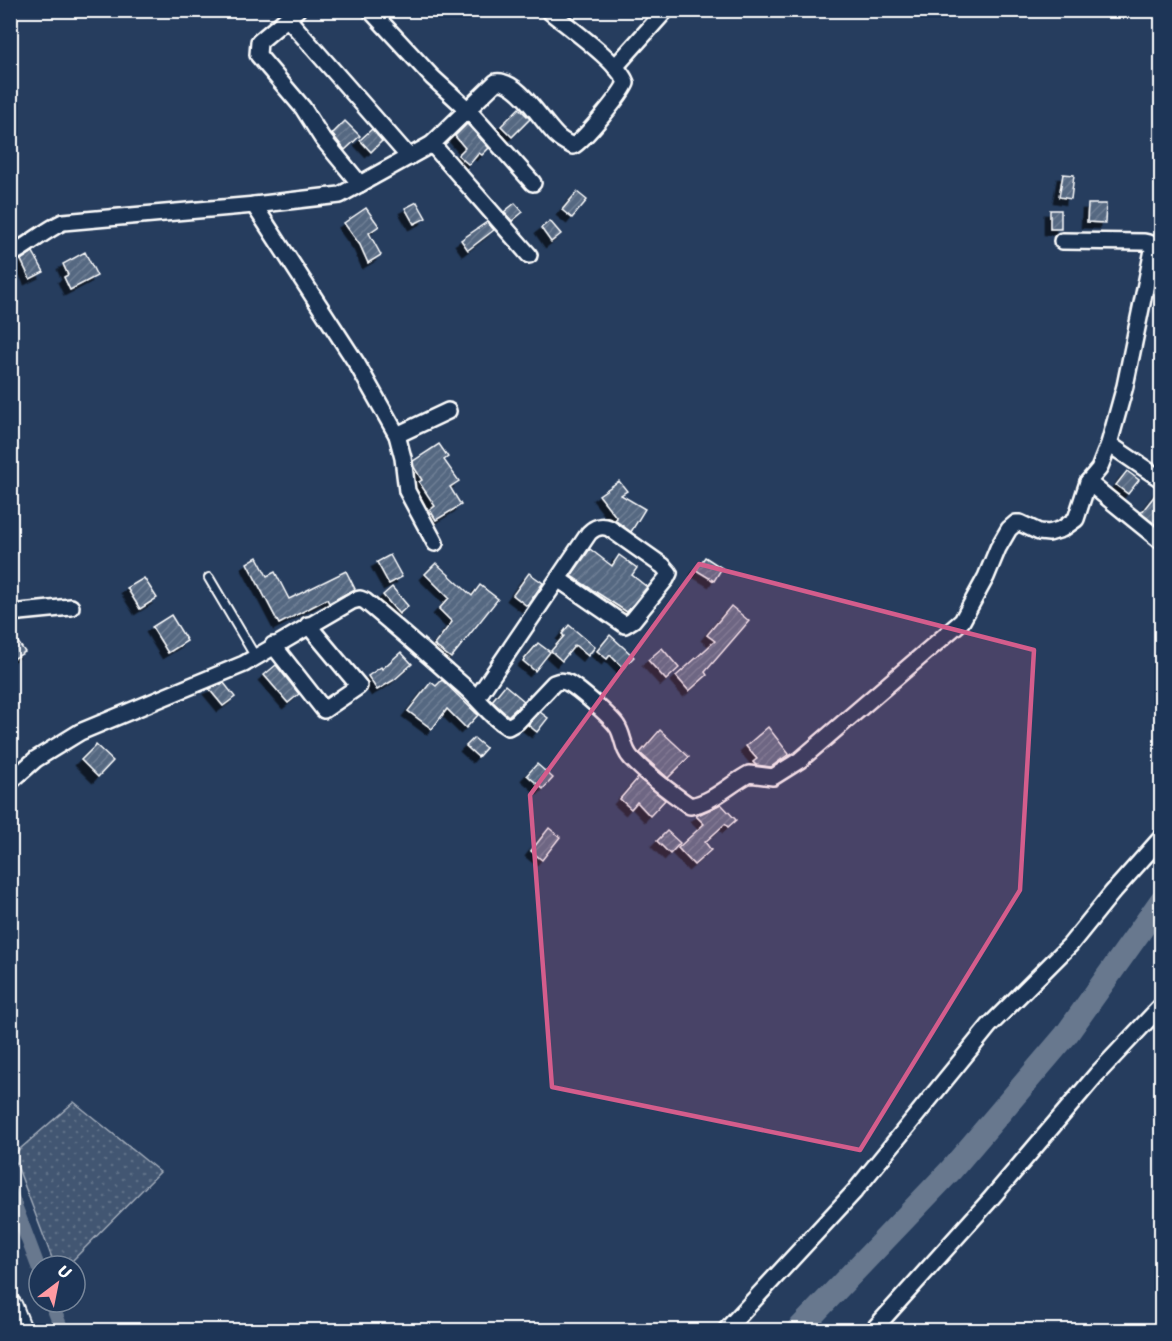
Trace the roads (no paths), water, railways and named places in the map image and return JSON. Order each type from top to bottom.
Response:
[{"type":"main road","points":[[10,1307],[19,1330]]},
{"type":"street","points":[[370,10],[432,77],[467,109],[532,183]]},
{"type":"street","points":[[10,255],[25,248],[51,227],[63,222],[254,206],[340,195],[432,144],[496,82],[509,84],[542,117],[555,134],[573,146],[585,136],[625,86],[625,78],[548,10]]},
{"type":"street","points":[[615,67],[666,10]]},
{"type":"street","points":[[360,184],[322,138],[303,108],[258,55],[259,42],[293,15],[409,157]]},
{"type":"street","points":[[432,144],[529,255]]},
{"type":"street","points":[[254,206],[357,364],[397,435],[403,458],[407,491],[435,543]]},
{"type":"street","points":[[1062,241],[1144,242],[1159,247]]},
{"type":"street","points":[[10,782],[36,759],[80,732],[243,664],[351,601],[360,599],[477,698],[499,722],[510,727],[554,682],[566,682],[615,724],[622,734],[623,746],[632,759],[690,806],[699,805],[749,774],[773,777],[800,760],[963,621],[998,548],[1009,529],[1016,523],[1039,532],[1049,533],[1062,529],[1076,519],[1088,482],[1099,469],[1109,444],[1125,387],[1153,250],[1159,247]]},
{"type":"street","points":[[397,435],[448,411]]},
{"type":"street","points":[[1109,444],[1161,480]]},
{"type":"street","points":[[1088,482],[1161,542]]},
{"type":"street","points":[[477,698],[589,533],[602,526],[609,528],[663,566],[669,573],[633,620],[625,625],[558,579]]},
{"type":"street","points":[[10,613],[71,607]]},
{"type":"street","points":[[273,645],[324,710],[359,686],[308,626]]},
{"type":"street","points":[[726,1330],[854,1192],[989,1026],[1070,945],[1161,837]]},
{"type":"street","points":[[873,1330],[989,1201],[1097,1074],[1161,1005]]},
{"type":"lane","points":[[209,578],[255,656]]},
{"type":"waterway","points":[[798,1330],[951,1170],[1066,1035],[1162,900]]},
{"type":"waterway","points":[[10,1192],[33,1254]]},
{"type":"waterway","points":[[56,1314],[62,1330]]}]
